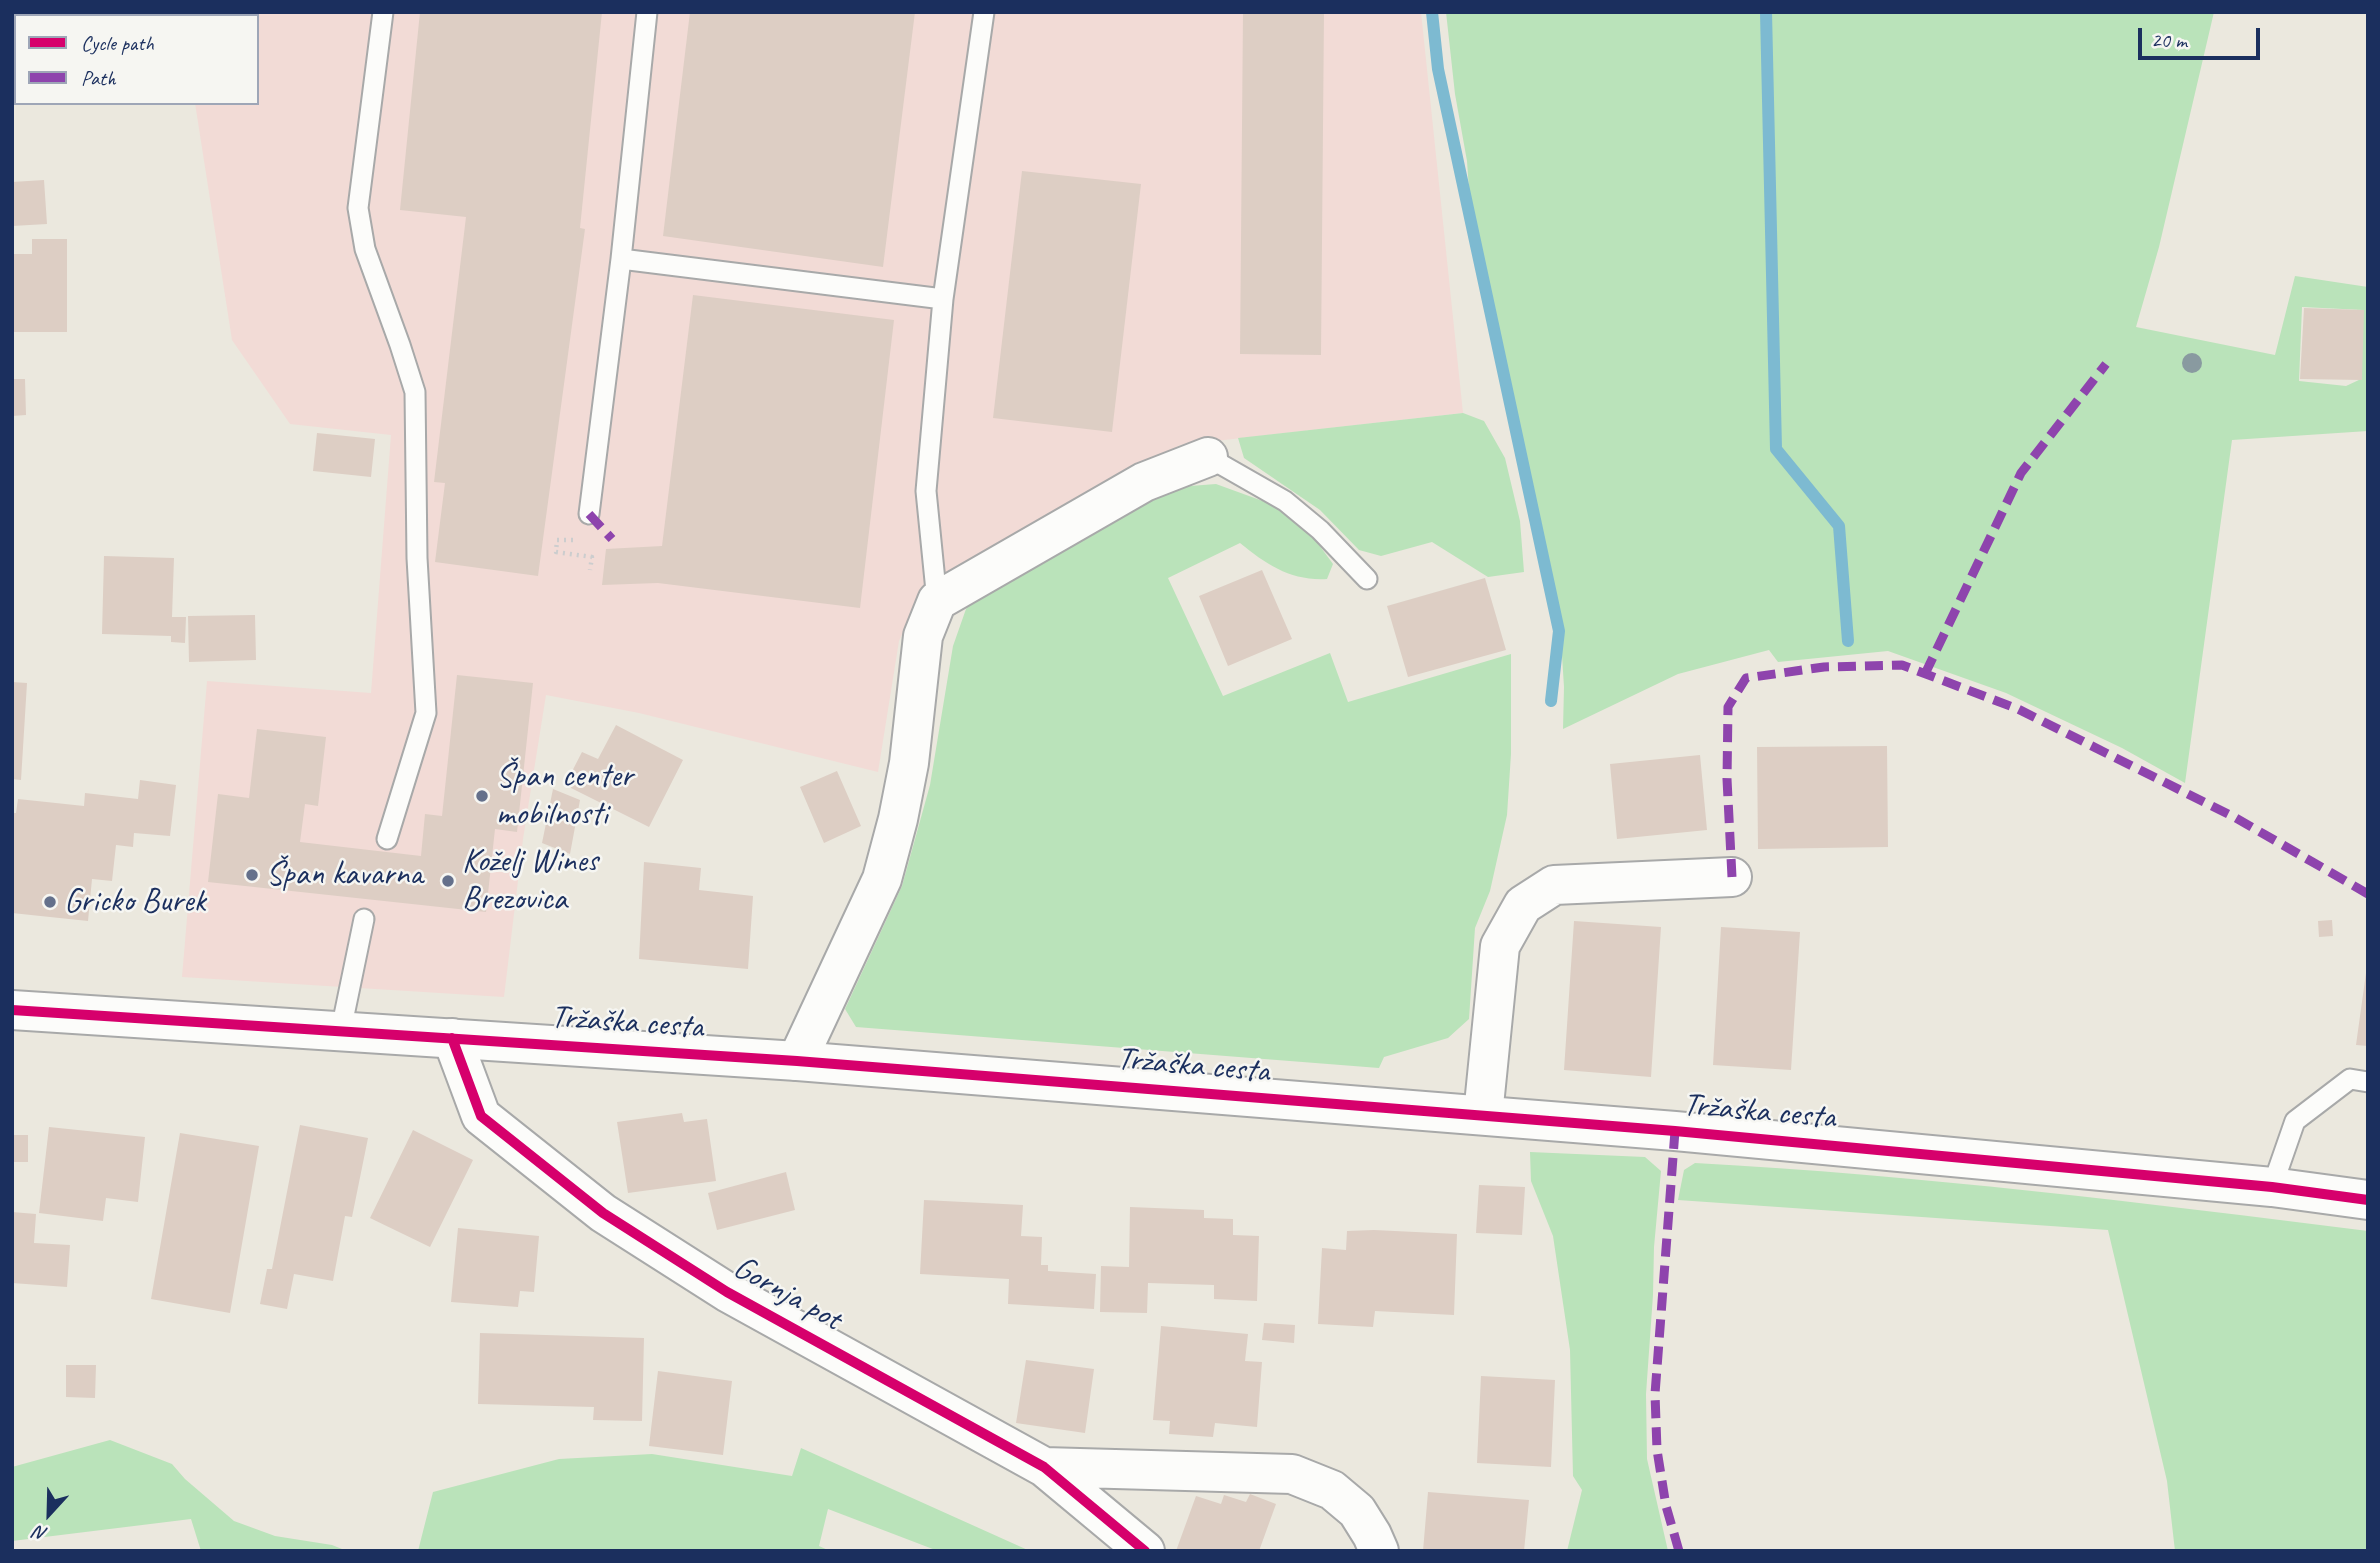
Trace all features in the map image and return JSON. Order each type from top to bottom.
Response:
[{"type":"street","points":[[797,1061],[882,879],[909,763],[923,636],[937,601],[1144,482],[1209,457]]},
{"type":"street","points":[[1483,1115],[1500,946],[1523,905],[1554,885],[1732,877]]},
{"type":"street","name":"Tržaška cesta","points":[[12,1010],[797,1061],[1483,1115],[2272,1187],[2368,1200]]},
{"type":"street","name":"Gornja pot","points":[[452,1038],[481,1116],[603,1213],[727,1292],[1044,1467],[1133,1545]]},
{"type":"street","name":"Gornja pot","points":[[1044,1467],[1292,1474],[1332,1490],[1357,1511],[1379,1551]]},
{"type":"lane","points":[[383,12],[358,208],[365,249],[415,392],[417,558],[426,713],[387,839]]},
{"type":"lane","points":[[589,514],[621,259],[647,12]]},
{"type":"lane","points":[[937,601],[926,491],[943,299],[984,12]]},
{"type":"lane","points":[[621,259],[943,299]]},
{"type":"lane","points":[[1209,457],[1285,501],[1320,530],[1367,579]]},
{"type":"lane","points":[[341,1030],[364,919]]},
{"type":"lane","points":[[2272,1187],[2295,1121],[2350,1079],[2368,1082]]},
{"type":"path","points":[[585,540],[557,541],[556,552],[593,557],[590,570]]},
{"type":"shaded area","points":[[1421,12],[1463,413],[1180,445],[969,560],[921,592],[899,641],[878,772],[639,713],[546,695],[523,839],[504,997],[182,977],[207,681],[371,693],[391,435],[290,424],[232,340],[195,105],[259,105],[259,14],[197,14]]},
{"type":"green space","points":[[1446,12],[2214,12],[2159,247],[2136,327],[2275,355],[2295,276],[2368,287],[2368,431],[2232,440],[2185,783],[2122,748],[2006,693],[1888,651],[1778,662],[1769,650],[1678,674],[1563,729],[1561,640],[1551,569],[1485,285],[1470,204],[1467,161],[1455,94]],"holes":[[[2302,307],[2363,310],[2361,379],[2346,386],[2299,381]]]},
{"type":"green space","points":[[1463,413],[1484,421],[1505,458],[1520,521],[1524,572],[1488,577],[1432,542],[1381,556],[1359,550],[1320,510],[1244,458],[1238,438]]},
{"type":"green space","points":[[1216,484],[1271,504],[1311,534],[1333,564],[1327,579],[1302,577],[1270,565],[1240,543],[1168,578],[1223,696],[1330,653],[1348,702],[1511,654],[1511,754],[1507,815],[1490,891],[1475,928],[1469,1019],[1448,1038],[1384,1057],[1379,1068],[856,1027],[845,1009],[902,886],[930,785],[953,646],[966,609],[982,590],[1150,499],[1190,486]]},
{"type":"green space","points":[[1530,1152],[1645,1157],[1661,1171],[1646,1394],[1647,1459],[1668,1551],[1567,1551],[1582,1490],[1573,1476],[1570,1350],[1553,1236],[1531,1181]]},
{"type":"green space","points":[[1695,1163],[1948,1182],[2368,1231],[2368,1551],[2175,1551],[2167,1481],[2108,1230],[1678,1200],[1684,1170]]},
{"type":"green space","points":[[110,1440],[172,1464],[185,1479],[234,1521],[275,1536],[332,1545],[347,1551],[201,1551],[191,1519],[12,1541],[12,1467]]},
{"type":"green space","points":[[801,1448],[1030,1551],[938,1551],[828,1509],[819,1546],[830,1551],[418,1551],[433,1492],[559,1459],[652,1454],[792,1476]]},
{"type":"building","points":[[12,12],[68,12],[14,14],[12,46]]},
{"type":"building","points":[[420,12],[602,12],[580,228],[585,229],[538,576],[435,562],[445,483],[434,482],[466,217],[400,210]]},
{"type":"building","points":[[690,12],[915,12],[883,267],[663,236]]},
{"type":"building","points":[[1243,12],[1324,12],[1321,355],[1240,354]]},
{"type":"building","points":[[1022,171],[1141,184],[1112,432],[993,418]]},
{"type":"building","points":[[44,180],[47,224],[12,226],[12,182]]},
{"type":"building","points":[[32,239],[67,239],[67,332],[12,332],[12,254],[32,254]]},
{"type":"building","points":[[693,295],[894,320],[860,608],[658,583],[602,585],[606,549],[662,546]]},
{"type":"building","points":[[2304,308],[2364,310],[2362,380],[2300,379]]},
{"type":"building","points":[[12,379],[25,379],[26,415],[12,416]]},
{"type":"building","points":[[317,433],[375,439],[371,477],[313,471]]},
{"type":"building","points":[[104,556],[174,558],[172,617],[186,617],[185,643],[171,642],[171,636],[102,634]]},
{"type":"building","points":[[1262,570],[1292,639],[1228,666],[1199,596]]},
{"type":"building","points":[[1485,578],[1506,650],[1408,677],[1387,606]]},
{"type":"building","points":[[255,615],[256,660],[189,662],[188,616]]},
{"type":"building","name":"Špan center mobilnosti","points":[[457,675],[533,683],[517,832],[495,829],[486,912],[208,882],[218,794],[249,798],[257,729],[326,737],[318,806],[305,804],[300,842],[421,856],[425,814],[442,816]]},
{"type":"building","points":[[12,682],[27,683],[21,780],[12,779]]},
{"type":"building","points":[[616,725],[683,760],[649,827],[565,785],[582,752],[598,759]]},
{"type":"building","points":[[1887,746],[1888,847],[1758,849],[1757,747]]},
{"type":"building","points":[[1700,755],[1707,830],[1617,839],[1610,764]]},
{"type":"building","points":[[837,771],[861,826],[824,843],[800,787]]},
{"type":"building","points":[[140,780],[176,785],[170,836],[134,833],[133,847],[116,845],[112,881],[92,879],[88,921],[12,913],[12,813],[16,813],[18,799],[84,806],[85,793],[138,799]]},
{"type":"building","points":[[553,789],[580,800],[570,854],[542,843]]},
{"type":"building","points":[[644,862],[701,868],[699,890],[753,896],[748,969],[639,959]]},
{"type":"building","points":[[2332,920],[2333,936],[2319,937],[2318,921]]},
{"type":"building","points":[[1574,921],[1661,927],[1651,1077],[1564,1070]]},
{"type":"building","points":[[1721,927],[1800,932],[1791,1070],[1713,1065]]},
{"type":"building","points":[[2368,973],[2368,1046],[2356,1045]]},
{"type":"building","points":[[682,1113],[684,1122],[707,1119],[716,1181],[628,1193],[617,1122]]},
{"type":"building","points":[[300,1125],[368,1138],[352,1217],[345,1216],[333,1281],[294,1274],[287,1309],[260,1304],[267,1269],[272,1269]]},
{"type":"building","points":[[49,1127],[145,1137],[138,1202],[106,1198],[103,1221],[39,1213]]},
{"type":"building","points":[[413,1130],[473,1160],[430,1247],[370,1218]]},
{"type":"building","points":[[180,1133],[259,1146],[230,1313],[151,1299]]},
{"type":"building","points":[[12,1135],[28,1135],[28,1162],[12,1162]]},
{"type":"building","points":[[786,1172],[795,1210],[717,1230],[708,1193]]},
{"type":"building","points":[[1479,1185],[1525,1187],[1522,1235],[1476,1233]]},
{"type":"building","points":[[924,1200],[1023,1205],[1021,1236],[1042,1237],[1041,1265],[1048,1265],[1048,1271],[1096,1274],[1094,1309],[1008,1304],[1009,1279],[920,1274]]},
{"type":"building","points":[[1130,1207],[1204,1210],[1204,1218],[1233,1219],[1233,1235],[1259,1236],[1257,1301],[1214,1299],[1214,1285],[1148,1283],[1147,1313],[1100,1312],[1101,1266],[1129,1267]]},
{"type":"building","points":[[12,1212],[36,1214],[34,1243],[70,1245],[67,1287],[12,1283]]},
{"type":"building","points":[[458,1228],[539,1236],[534,1292],[520,1291],[518,1307],[451,1302]]},
{"type":"building","points":[[1347,1231],[1457,1234],[1454,1315],[1375,1311],[1373,1327],[1318,1324],[1322,1248],[1346,1250]]},
{"type":"building","points":[[1264,1323],[1295,1325],[1294,1343],[1262,1340]]},
{"type":"building","points":[[1161,1326],[1248,1334],[1245,1361],[1262,1362],[1257,1427],[1215,1423],[1213,1437],[1169,1434],[1170,1421],[1153,1420]]},
{"type":"building","points":[[480,1333],[644,1338],[642,1421],[593,1420],[594,1407],[478,1404]]},
{"type":"building","points":[[1026,1360],[1094,1369],[1085,1433],[1016,1423]]},
{"type":"building","points":[[66,1365],[96,1365],[95,1398],[66,1397]]},
{"type":"building","points":[[658,1371],[732,1381],[723,1455],[649,1446]]},
{"type":"building","points":[[1481,1376],[1555,1380],[1551,1467],[1477,1463]]},
{"type":"building","points":[[1428,1492],[1529,1500],[1524,1551],[1423,1551]]},
{"type":"building","points":[[1250,1494],[1276,1504],[1259,1551],[1176,1551],[1196,1496],[1221,1504],[1224,1495],[1246,1502]]},
{"type":"waterway","points":[[1432,12],[1438,69],[1559,631],[1551,701]]},
{"type":"waterway","points":[[1766,12],[1776,449],[1839,526],[1848,641]]},
{"type":"marked path","points":[[1925,674],[2021,473],[2106,364]]},
{"type":"marked path","points":[[589,514],[612,539]]},
{"type":"marked path","points":[[1732,877],[1727,779],[1728,707],[1746,678],[1824,667],[1902,665],[2018,709],[2236,818],[2368,894]]},
{"type":"marked path","points":[[1675,1131],[1655,1394],[1657,1450],[1666,1506],[1679,1551]]},
{"type":"cycle path","points":[[12,1010],[797,1061],[1675,1131],[2272,1187],[2368,1200]]},
{"type":"cycle path","points":[[452,1038],[481,1116],[603,1213],[727,1292],[1044,1467],[1145,1551]]},
{"type":"place","name":"Špan center mobilnosti","points":[[482,796]]},
{"type":"place","name":"Špan kavarna","points":[[252,875]]},
{"type":"place","name":"Koželj Wines Brezovica","points":[[448,881]]},
{"type":"place","name":"Gricko Burek","points":[[50,902]]}]
